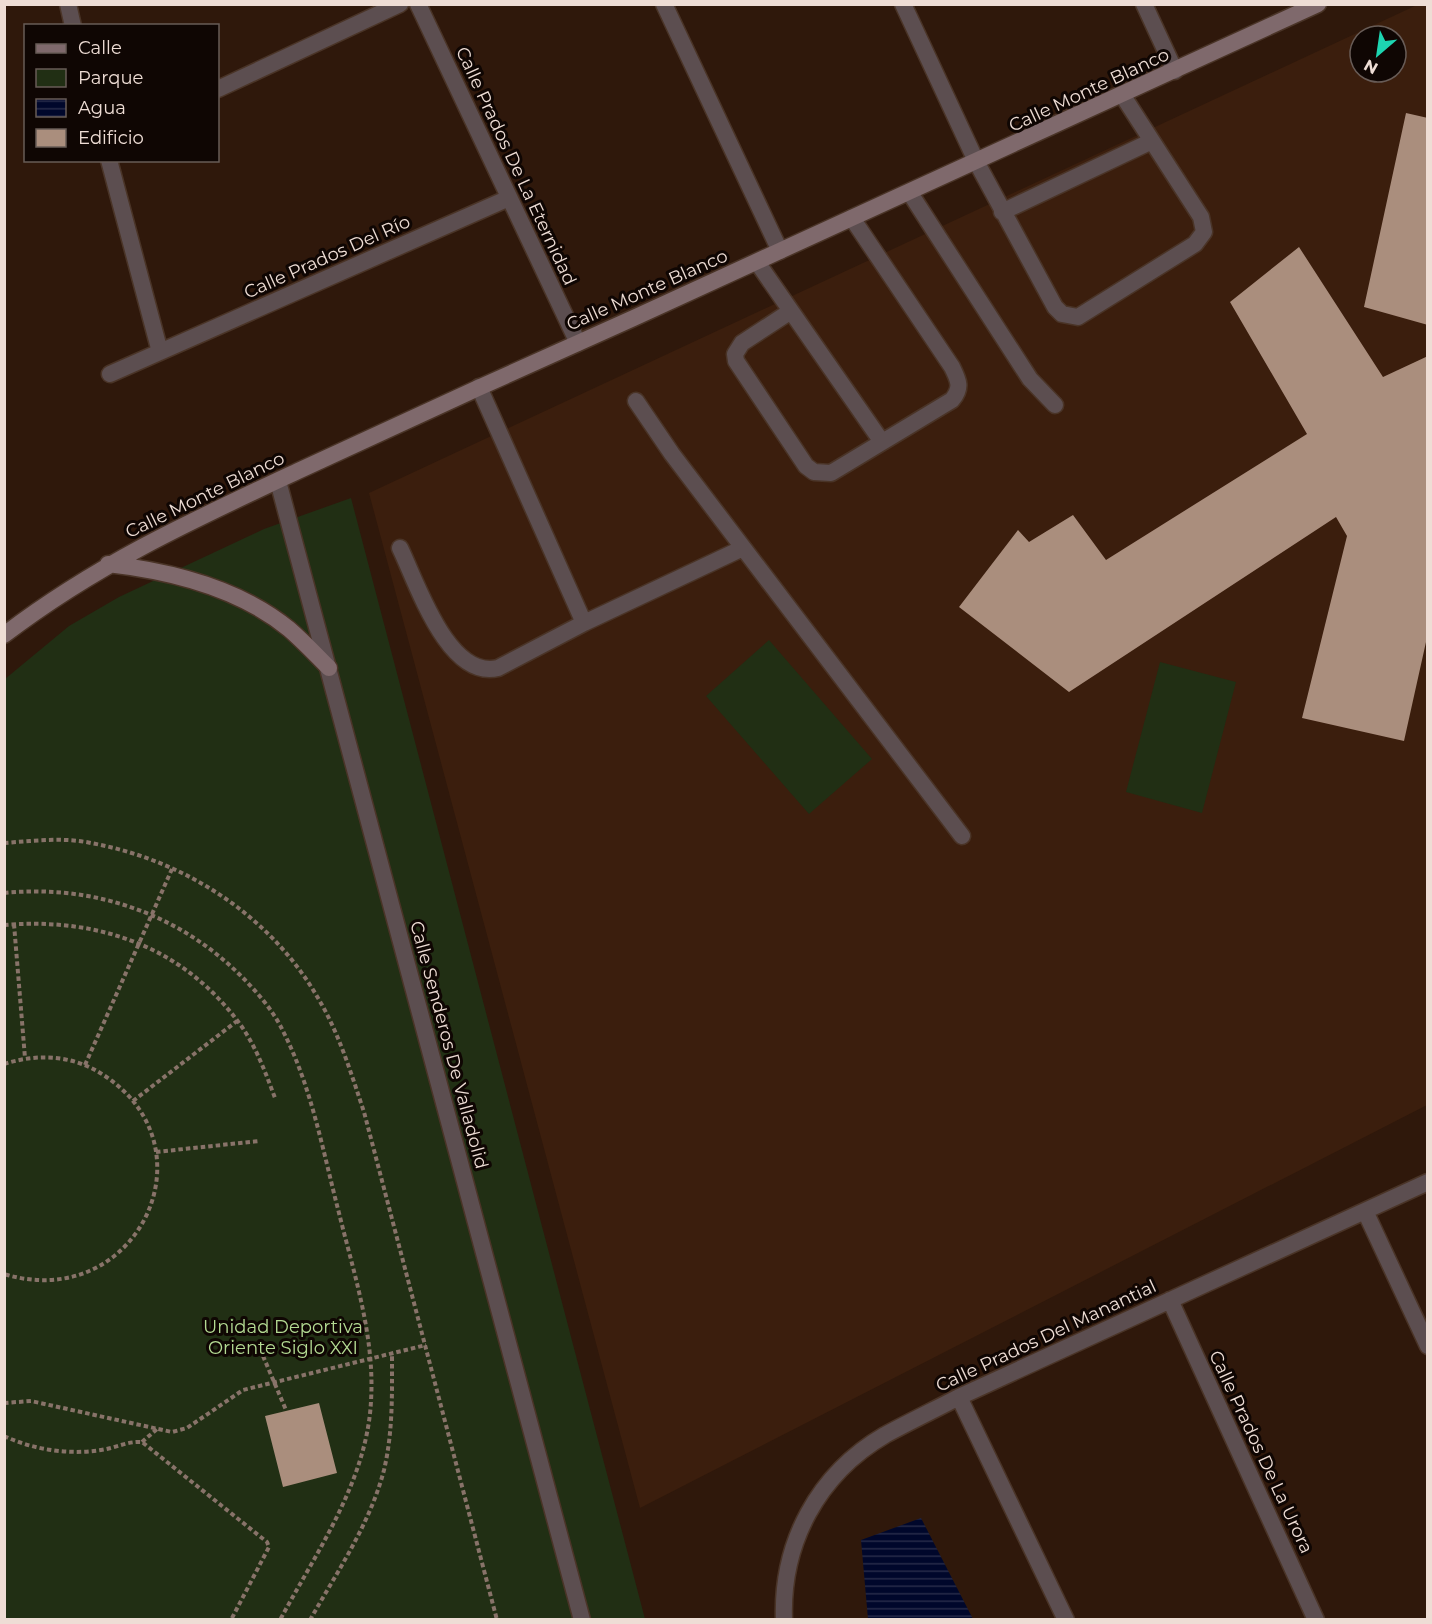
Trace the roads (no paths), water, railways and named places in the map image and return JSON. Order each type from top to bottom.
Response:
[{"type":"main road","name":"Calle Monte Blanco","points":[[4,635],[49,601],[108,564],[189,522],[479,387],[976,164],[1318,4]]},
{"type":"main road","points":[[108,564],[144,568],[215,588],[288,628],[329,668]]},
{"type":"street","points":[[68,4],[73,24]]},
{"type":"street","points":[[219,89],[400,4]]},
{"type":"street","name":"Calle Prados De La Eternidad","points":[[418,4],[578,343]]},
{"type":"street","points":[[664,4],[780,251]]},
{"type":"street","points":[[903,4],[976,164],[1054,308],[1062,314],[1078,316],[1195,244],[1204,232],[1201,217],[1123,96]]},
{"type":"street","points":[[1144,4],[1175,71]]},
{"type":"street","points":[[1002,212],[1152,141]]},
{"type":"street","points":[[110,162],[160,352]]},
{"type":"street","points":[[910,193],[1030,379],[1055,405]]},
{"type":"street","name":"Calle Prados Del Río","points":[[110,374],[509,198]]},
{"type":"street","points":[[791,311],[742,342],[735,354],[736,361],[806,466],[814,472],[831,473],[952,400],[960,386],[952,367],[852,218]]},
{"type":"street","points":[[757,262],[882,442]]},
{"type":"street","points":[[479,387],[584,623]]},
{"type":"street","points":[[636,401],[743,548],[962,836]]},
{"type":"street","name":"Calle Senderos De Valladolid","points":[[278,481],[582,1620]]},
{"type":"street","points":[[400,548],[448,644],[464,660],[488,671],[743,548]]},
{"type":"street","name":"Calle Prados Del Manantial","points":[[784,1620],[783,1595],[792,1546],[809,1508],[840,1469],[883,1436],[959,1397],[1428,1182]]},
{"type":"street","points":[[1365,1211],[1428,1346]]},
{"type":"street","name":"Calle Prados De La Urora","points":[[1170,1300],[1316,1620]]},
{"type":"street","points":[[959,1397],[1066,1620]]},
{"type":"water","points":[[921,1518],[973,1619],[868,1619],[861,1540]]},
{"type":"park label","name":"Unidad Deportiva Oriente Siglo XXI","points":[[283,1337]]}]
